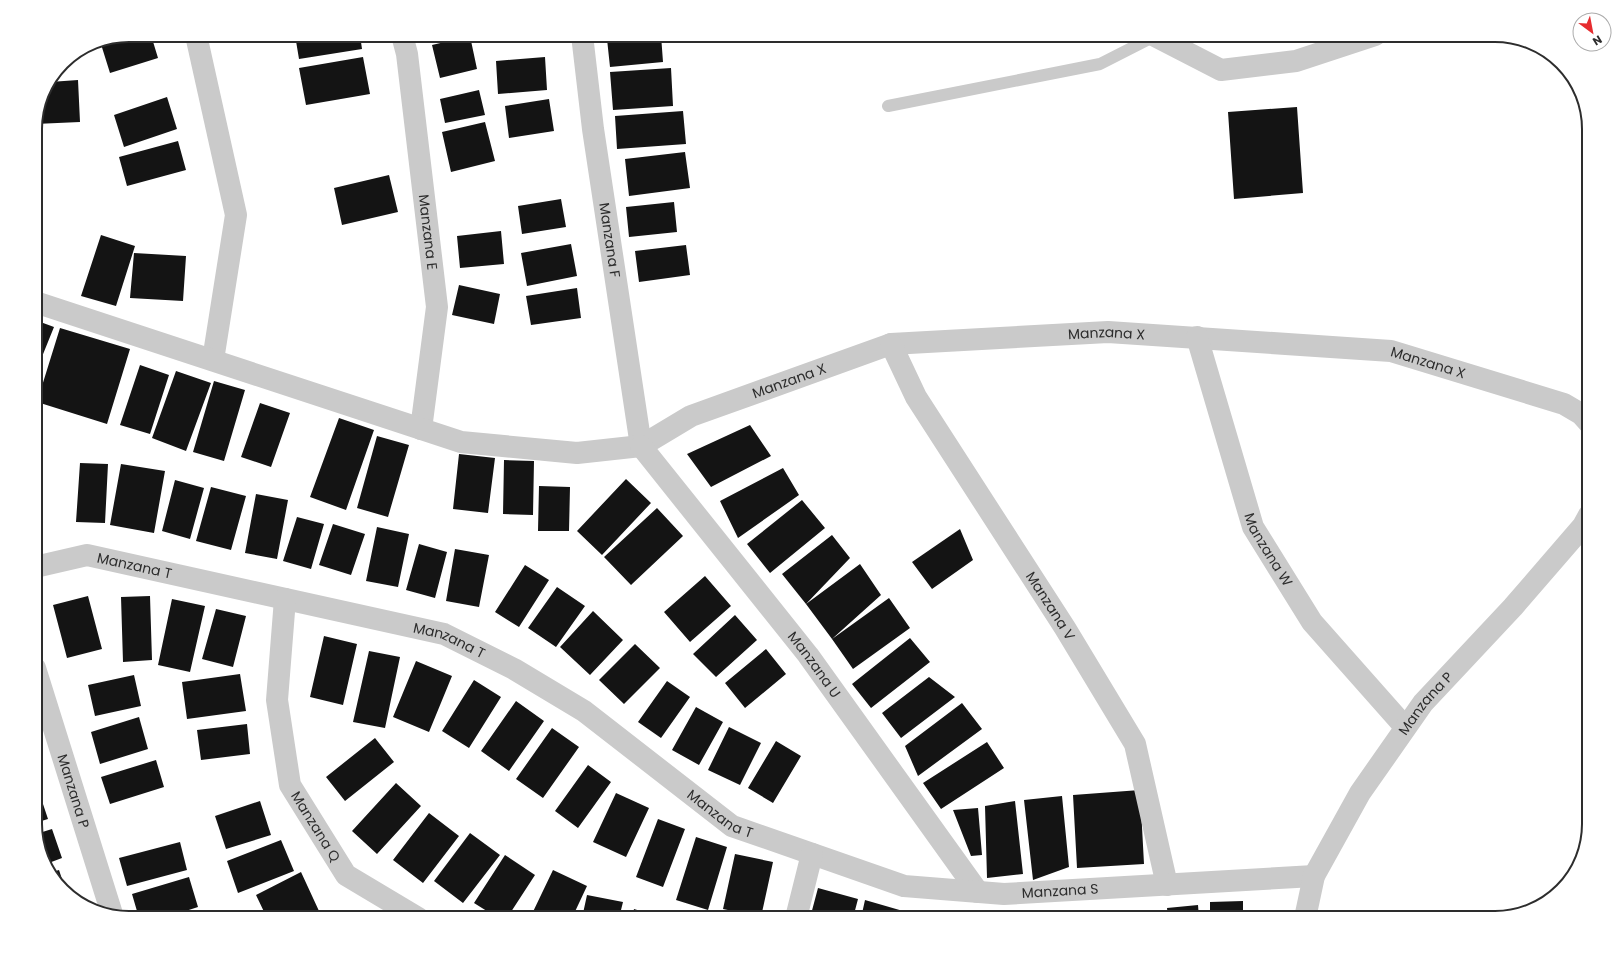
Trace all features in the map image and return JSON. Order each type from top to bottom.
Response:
[{"type":"street","points":[[198,42],[236,215],[214,360]]},
{"type":"street","name":"Manzana E","points":[[404,42],[407,54],[437,307],[421,429]]},
{"type":"street","name":"Manzana F","points":[[583,42],[593,128],[641,446]]},
{"type":"street","points":[[1166,42],[1221,70],[1296,60],[1353,42]]},
{"type":"street","points":[[42,304],[461,442],[577,453],[641,446]]},
{"type":"street","name":"Manzana X","points":[[641,446],[691,416],[891,344],[1108,332],[1391,350],[1564,404],[1582,417]]},
{"type":"street","name":"Manzana W","points":[[1197,337],[1253,527],[1312,622],[1405,727]]},
{"type":"street","name":"Manzana V","points":[[891,344],[916,397],[1065,628],[1135,744],[1167,885]]},
{"type":"street","name":"Manzana U","points":[[641,446],[808,655],[978,892]]},
{"type":"street","name":"Manzana P","points":[[1306,911],[1314,876],[1360,793],[1422,703],[1513,607],[1582,527]]},
{"type":"street","name":"Manzana T","points":[[42,565],[87,555],[444,634],[514,669],[584,711],[732,826],[812,854]]},
{"type":"street","name":"Manzana Q","points":[[285,599],[277,700],[290,785],[346,875],[406,911]]},
{"type":"street","name":"Manzana P","points":[[42,690],[110,909]]},
{"type":"street","points":[[798,911],[812,854]]},
{"type":"street","name":"Manzana S","points":[[812,854],[904,886],[1004,894],[1314,876]]},
{"type":"lane","points":[[888,106],[1100,64],[1142,42]]},
{"type":"building","points":[[123,42],[153,42],[158,58],[110,73],[102,47]]},
{"type":"building","points":[[296,42],[361,42],[362,49],[299,59]]},
{"type":"building","points":[[445,42],[471,42],[477,69],[440,78],[432,45]]},
{"type":"building","points":[[607,42],[662,42],[663,62],[610,67]]},
{"type":"building","points":[[363,57],[370,94],[306,105],[299,68]]},
{"type":"building","points":[[545,57],[547,90],[498,94],[496,61]]},
{"type":"building","points":[[671,68],[673,106],[613,110],[610,72]]},
{"type":"building","points":[[78,80],[80,122],[42,124],[45,106],[51,90],[56,82]]},
{"type":"building","points":[[479,90],[485,115],[445,123],[440,99]]},
{"type":"building","points":[[167,97],[177,129],[124,147],[114,115]]},
{"type":"building","points":[[549,99],[554,131],[509,138],[505,106]]},
{"type":"building","points":[[1297,107],[1303,193],[1234,199],[1228,112]]},
{"type":"building","points":[[683,111],[686,144],[617,149],[615,116]]},
{"type":"building","points":[[485,122],[495,161],[451,172],[442,132]]},
{"type":"building","points":[[178,141],[186,170],[127,186],[119,157]]},
{"type":"building","points":[[685,152],[690,188],[629,196],[625,159]]},
{"type":"building","points":[[389,175],[398,212],[342,225],[334,188]]},
{"type":"building","points":[[561,199],[566,227],[522,234],[518,206]]},
{"type":"building","points":[[674,202],[677,232],[629,237],[626,207]]},
{"type":"building","points":[[501,231],[504,264],[460,268],[457,236]]},
{"type":"building","points":[[101,235],[135,246],[116,306],[81,296]]},
{"type":"building","points":[[571,244],[577,276],[527,286],[521,253]]},
{"type":"building","points":[[686,245],[690,275],[639,282],[635,251]]},
{"type":"building","points":[[134,253],[186,256],[183,301],[130,298]]},
{"type":"building","points":[[459,285],[500,294],[494,324],[452,315]]},
{"type":"building","points":[[577,288],[581,318],[531,325],[526,296]]},
{"type":"building","points":[[42,323],[54,327],[42,357]]},
{"type":"building","points":[[60,328],[130,349],[107,424],[42,404],[42,386]]},
{"type":"building","points":[[140,365],[169,375],[150,434],[120,425]]},
{"type":"building","points":[[176,371],[211,383],[186,451],[152,438]]},
{"type":"building","points":[[214,381],[245,390],[224,461],[193,452]]},
{"type":"building","points":[[260,403],[290,413],[271,467],[241,457]]},
{"type":"building","points":[[339,418],[374,430],[346,510],[310,497]]},
{"type":"building","points":[[750,425],[771,456],[711,487],[687,454]]},
{"type":"building","points":[[377,436],[409,445],[388,517],[357,508]]},
{"type":"building","points":[[459,454],[495,458],[488,513],[453,509]]},
{"type":"building","points":[[504,460],[534,461],[533,515],[503,514]]},
{"type":"building","points":[[80,463],[108,464],[105,523],[76,522]]},
{"type":"building","points":[[121,464],[165,471],[154,533],[110,525]]},
{"type":"building","points":[[783,468],[799,495],[738,538],[720,501]]},
{"type":"building","points":[[626,479],[651,503],[602,555],[577,531]]},
{"type":"building","points":[[175,480],[204,488],[190,539],[162,531]]},
{"type":"building","points":[[539,486],[570,487],[569,531],[538,531]]},
{"type":"building","points":[[211,487],[246,496],[231,550],[196,541]]},
{"type":"building","points":[[256,494],[288,500],[277,559],[245,553]]},
{"type":"building","points":[[802,500],[825,528],[770,573],[747,544]]},
{"type":"building","points":[[657,508],[683,536],[631,585],[604,557]]},
{"type":"building","points":[[297,517],[324,524],[311,569],[283,561]]},
{"type":"building","points":[[333,524],[365,534],[351,575],[319,565]]},
{"type":"building","points":[[377,527],[409,534],[398,587],[366,581]]},
{"type":"building","points":[[960,529],[973,560],[932,589],[912,562]]},
{"type":"building","points":[[832,535],[850,558],[806,604],[782,574]]},
{"type":"building","points":[[419,544],[447,552],[435,598],[406,590]]},
{"type":"building","points":[[455,549],[489,555],[479,607],[446,601]]},
{"type":"building","points":[[860,564],[881,595],[832,639],[806,604]]},
{"type":"building","points":[[525,565],[549,580],[519,627],[495,612]]},
{"type":"building","points":[[705,576],[731,606],[690,642],[664,612]]},
{"type":"building","points":[[557,587],[585,606],[556,647],[528,628]]},
{"type":"building","points":[[88,596],[102,649],[67,658],[53,605]]},
{"type":"building","points":[[150,596],[152,660],[123,662],[121,597]]},
{"type":"building","points":[[889,598],[910,628],[853,669],[832,639]]},
{"type":"building","points":[[172,599],[205,606],[190,672],[158,665]]},
{"type":"building","points":[[216,609],[246,616],[233,667],[202,659]]},
{"type":"building","points":[[593,611],[623,640],[590,675],[560,647]]},
{"type":"building","points":[[735,615],[757,640],[716,677],[693,654]]},
{"type":"building","points":[[324,636],[357,644],[343,705],[310,697]]},
{"type":"building","points":[[910,638],[930,662],[871,708],[852,684]]},
{"type":"building","points":[[635,644],[660,668],[624,704],[599,680]]},
{"type":"building","points":[[766,649],[786,674],[745,708],[725,683]]},
{"type":"building","points":[[369,651],[400,657],[385,728],[353,722]]},
{"type":"building","points":[[416,661],[452,676],[429,732],[393,717]]},
{"type":"building","points":[[240,674],[246,711],[187,719],[182,682]]},
{"type":"building","points":[[134,675],[141,706],[95,716],[88,685]]},
{"type":"building","points":[[929,677],[955,697],[901,738],[882,713]]},
{"type":"building","points":[[474,680],[501,697],[469,748],[442,731]]},
{"type":"building","points":[[667,681],[690,697],[661,738],[638,722]]},
{"type":"building","points":[[516,701],[544,721],[509,771],[481,751]]},
{"type":"building","points":[[962,703],[982,729],[918,776],[905,746]]},
{"type":"building","points":[[696,707],[723,722],[699,765],[672,750]]},
{"type":"building","points":[[139,717],[148,749],[100,764],[91,732]]},
{"type":"building","points":[[247,724],[250,754],[201,760],[197,730]]},
{"type":"building","points":[[729,727],[761,743],[740,785],[708,770]]},
{"type":"building","points":[[552,728],[579,747],[543,798],[516,779]]},
{"type":"building","points":[[375,738],[394,762],[345,801],[326,777]]},
{"type":"building","points":[[776,741],[801,756],[773,803],[748,788]]},
{"type":"building","points":[[987,742],[1004,768],[941,809],[923,783]]},
{"type":"building","points":[[156,760],[164,787],[110,804],[101,777]]},
{"type":"building","points":[[588,765],[611,782],[578,828],[555,811]]},
{"type":"building","points":[[396,783],[421,806],[377,854],[352,831]]},
{"type":"building","points":[[1140,790],[1144,864],[1077,868],[1073,795]]},
{"type":"building","points":[[616,793],[649,808],[626,857],[593,842]]},
{"type":"building","points":[[1062,796],[1069,867],[1033,880],[1024,800]]},
{"type":"building","points":[[42,801],[48,819],[42,821]]},
{"type":"building","points":[[260,801],[271,835],[226,849],[215,816]]},
{"type":"building","points":[[1015,801],[1023,874],[987,878],[985,806]]},
{"type":"building","points":[[978,808],[982,855],[971,856],[953,810]]},
{"type":"building","points":[[429,813],[459,836],[423,883],[393,860]]},
{"type":"building","points":[[658,819],[685,829],[663,887],[636,877]]},
{"type":"building","points":[[52,829],[62,858],[51,862],[47,852],[42,832]]},
{"type":"building","points":[[470,833],[500,855],[463,903],[434,881]]},
{"type":"building","points":[[696,837],[727,847],[708,910],[676,900]]},
{"type":"building","points":[[281,840],[294,871],[238,893],[227,861]]},
{"type":"building","points":[[180,842],[187,870],[127,886],[119,858]]},
{"type":"building","points":[[735,854],[773,862],[762,911],[732,911],[723,909]]},
{"type":"building","points":[[505,855],[535,875],[512,911],[487,911],[474,903]]},
{"type":"building","points":[[59,870],[62,880],[60,877],[56,871]]},
{"type":"building","points":[[553,870],[587,886],[575,911],[533,911]]},
{"type":"building","points":[[301,872],[319,911],[264,911],[256,895]]},
{"type":"building","points":[[189,877],[198,907],[186,911],[137,911],[132,894]]},
{"type":"building","points":[[818,888],[858,899],[855,911],[812,911]]},
{"type":"building","points":[[587,895],[623,902],[621,911],[584,911]]},
{"type":"building","points":[[865,900],[903,911],[863,911]]},
{"type":"building","points":[[1243,901],[1243,911],[1210,911],[1210,902]]},
{"type":"building","points":[[1198,905],[1198,911],[1167,911],[1167,908]]}]
